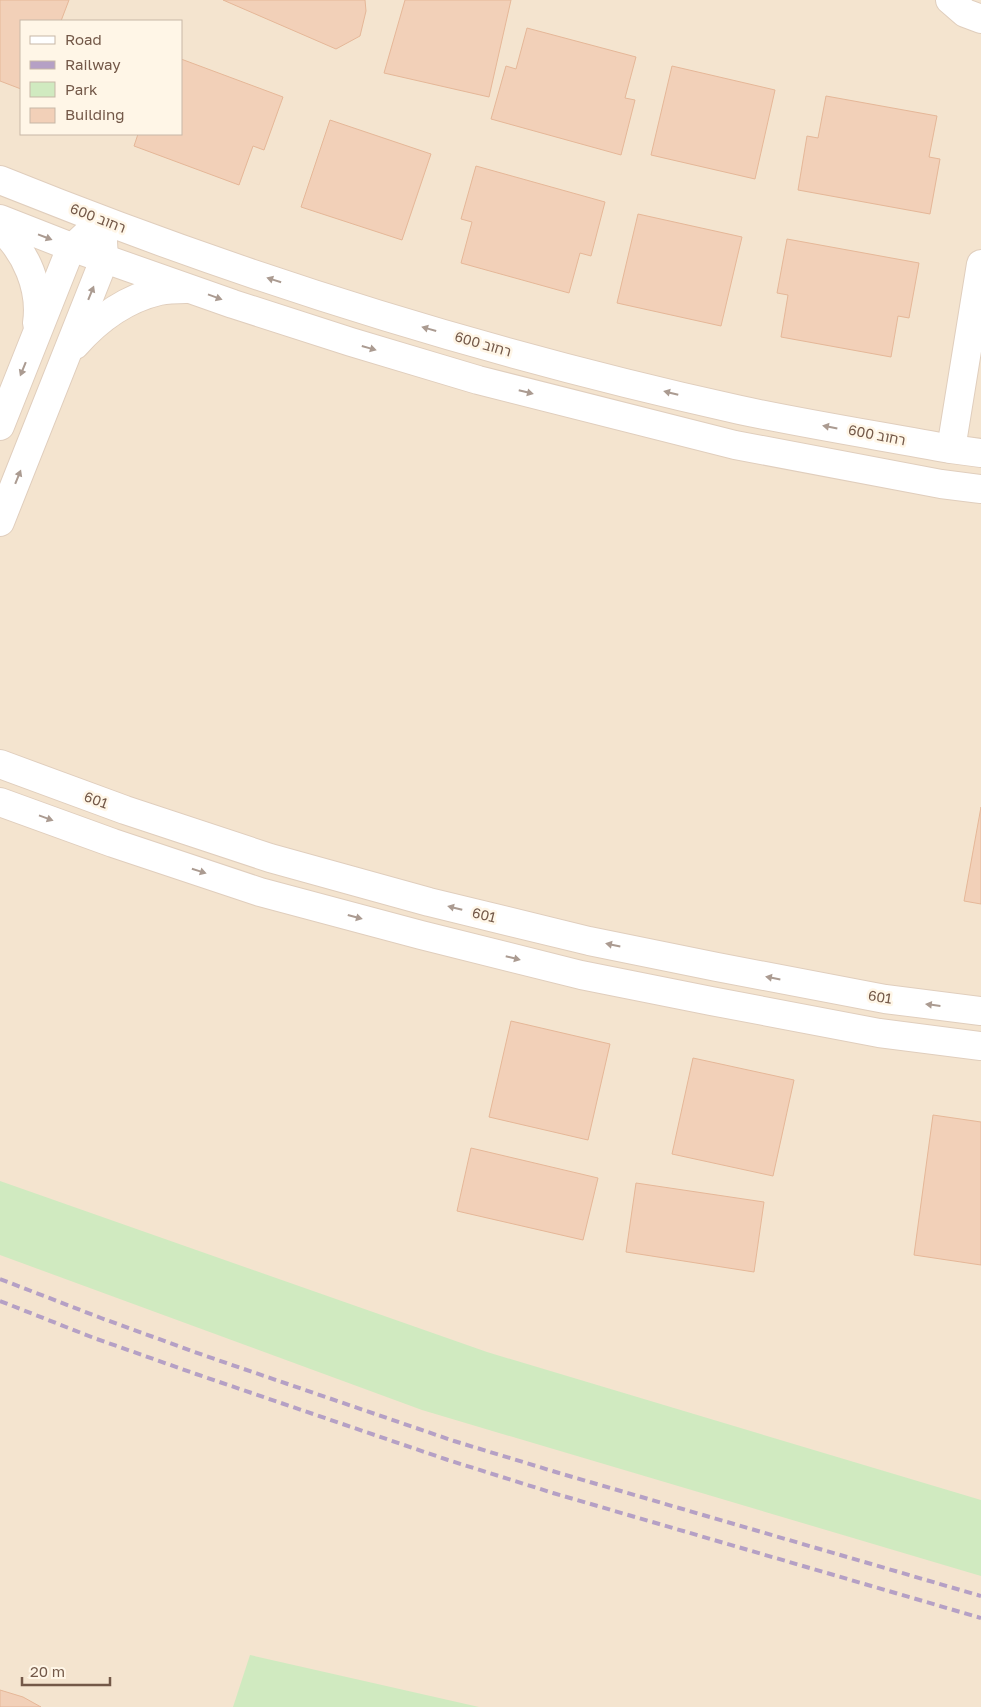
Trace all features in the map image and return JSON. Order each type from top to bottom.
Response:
[{"type":"street","points":[[950,0],[965,13],[979,20]]},
{"type":"street","name":"רחוב 600","points":[[0,180],[100,220],[352,306],[487,346],[742,410],[981,453]]},
{"type":"street","points":[[0,219],[74,248],[190,288],[351,342],[478,380],[624,418],[744,446],[941,484],[981,489]]},
{"type":"street","points":[[0,426],[70,250],[100,220]]},
{"type":"street","points":[[0,522],[105,258],[100,220]]},
{"type":"street","points":[[0,228],[18,249],[29,268],[39,312],[35,337]]},
{"type":"street","points":[[951,449],[981,264]]},
{"type":"street","points":[[67,354],[85,334],[108,314],[133,300],[160,291],[190,288]]},
{"type":"street","name":"601","points":[[1,764],[125,810],[270,858],[429,902],[590,940],[717,967],[885,999],[981,1011]]},
{"type":"street","points":[[0,802],[113,843],[260,892],[430,938],[582,975],[720,1003],[880,1033],[981,1046]]},
{"type":"shaded area","points":[[0,0],[981,0],[981,1707],[0,1707]]},
{"type":"green space","points":[[0,1181],[487,1352],[981,1500],[981,1576],[422,1410],[0,1255]]},
{"type":"green space","points":[[250,1655],[479,1707],[233,1707]]},
{"type":"building","points":[[0,0],[69,0],[61,20],[20,20],[20,89],[0,81]]},
{"type":"building","points":[[223,0],[365,0],[366,11],[360,36],[336,49]]},
{"type":"building","points":[[405,0],[511,0],[489,97],[384,73]]},
{"type":"building","points":[[527,28],[636,57],[625,98],[635,100],[621,155],[491,119],[506,66],[516,69]]},
{"type":"building","points":[[182,59],[283,97],[264,150],[253,146],[239,185],[134,146],[138,135],[182,135]]},
{"type":"building","points":[[672,66],[775,90],[755,179],[651,155]]},
{"type":"building","points":[[826,96],[937,116],[929,157],[940,159],[930,214],[798,190],[807,136],[818,138]]},
{"type":"building","points":[[330,120],[431,154],[402,240],[301,207]]},
{"type":"building","points":[[476,166],[605,202],[591,256],[580,253],[569,293],[461,263],[472,222],[461,219]]},
{"type":"building","points":[[638,214],[742,237],[721,326],[617,303]]},
{"type":"building","points":[[787,239],[919,263],[909,318],[898,316],[891,357],[781,337],[788,295],[777,293]]},
{"type":"building","points":[[981,807],[981,904],[964,901]]},
{"type":"building","points":[[511,1021],[610,1044],[588,1140],[489,1117]]},
{"type":"building","points":[[693,1058],[794,1080],[773,1176],[672,1154]]},
{"type":"building","points":[[933,1115],[981,1122],[981,1265],[914,1255]]},
{"type":"building","points":[[471,1148],[598,1178],[583,1240],[457,1211]]},
{"type":"building","points":[[636,1183],[764,1202],[754,1272],[626,1252]]},
{"type":"building","points":[[0,1690],[23,1697],[41,1707],[0,1707]]},
{"type":"railway","points":[[0,1279],[203,1355],[454,1441],[981,1596]]},
{"type":"railway","points":[[0,1301],[94,1338],[448,1460],[553,1493],[981,1618]]}]
